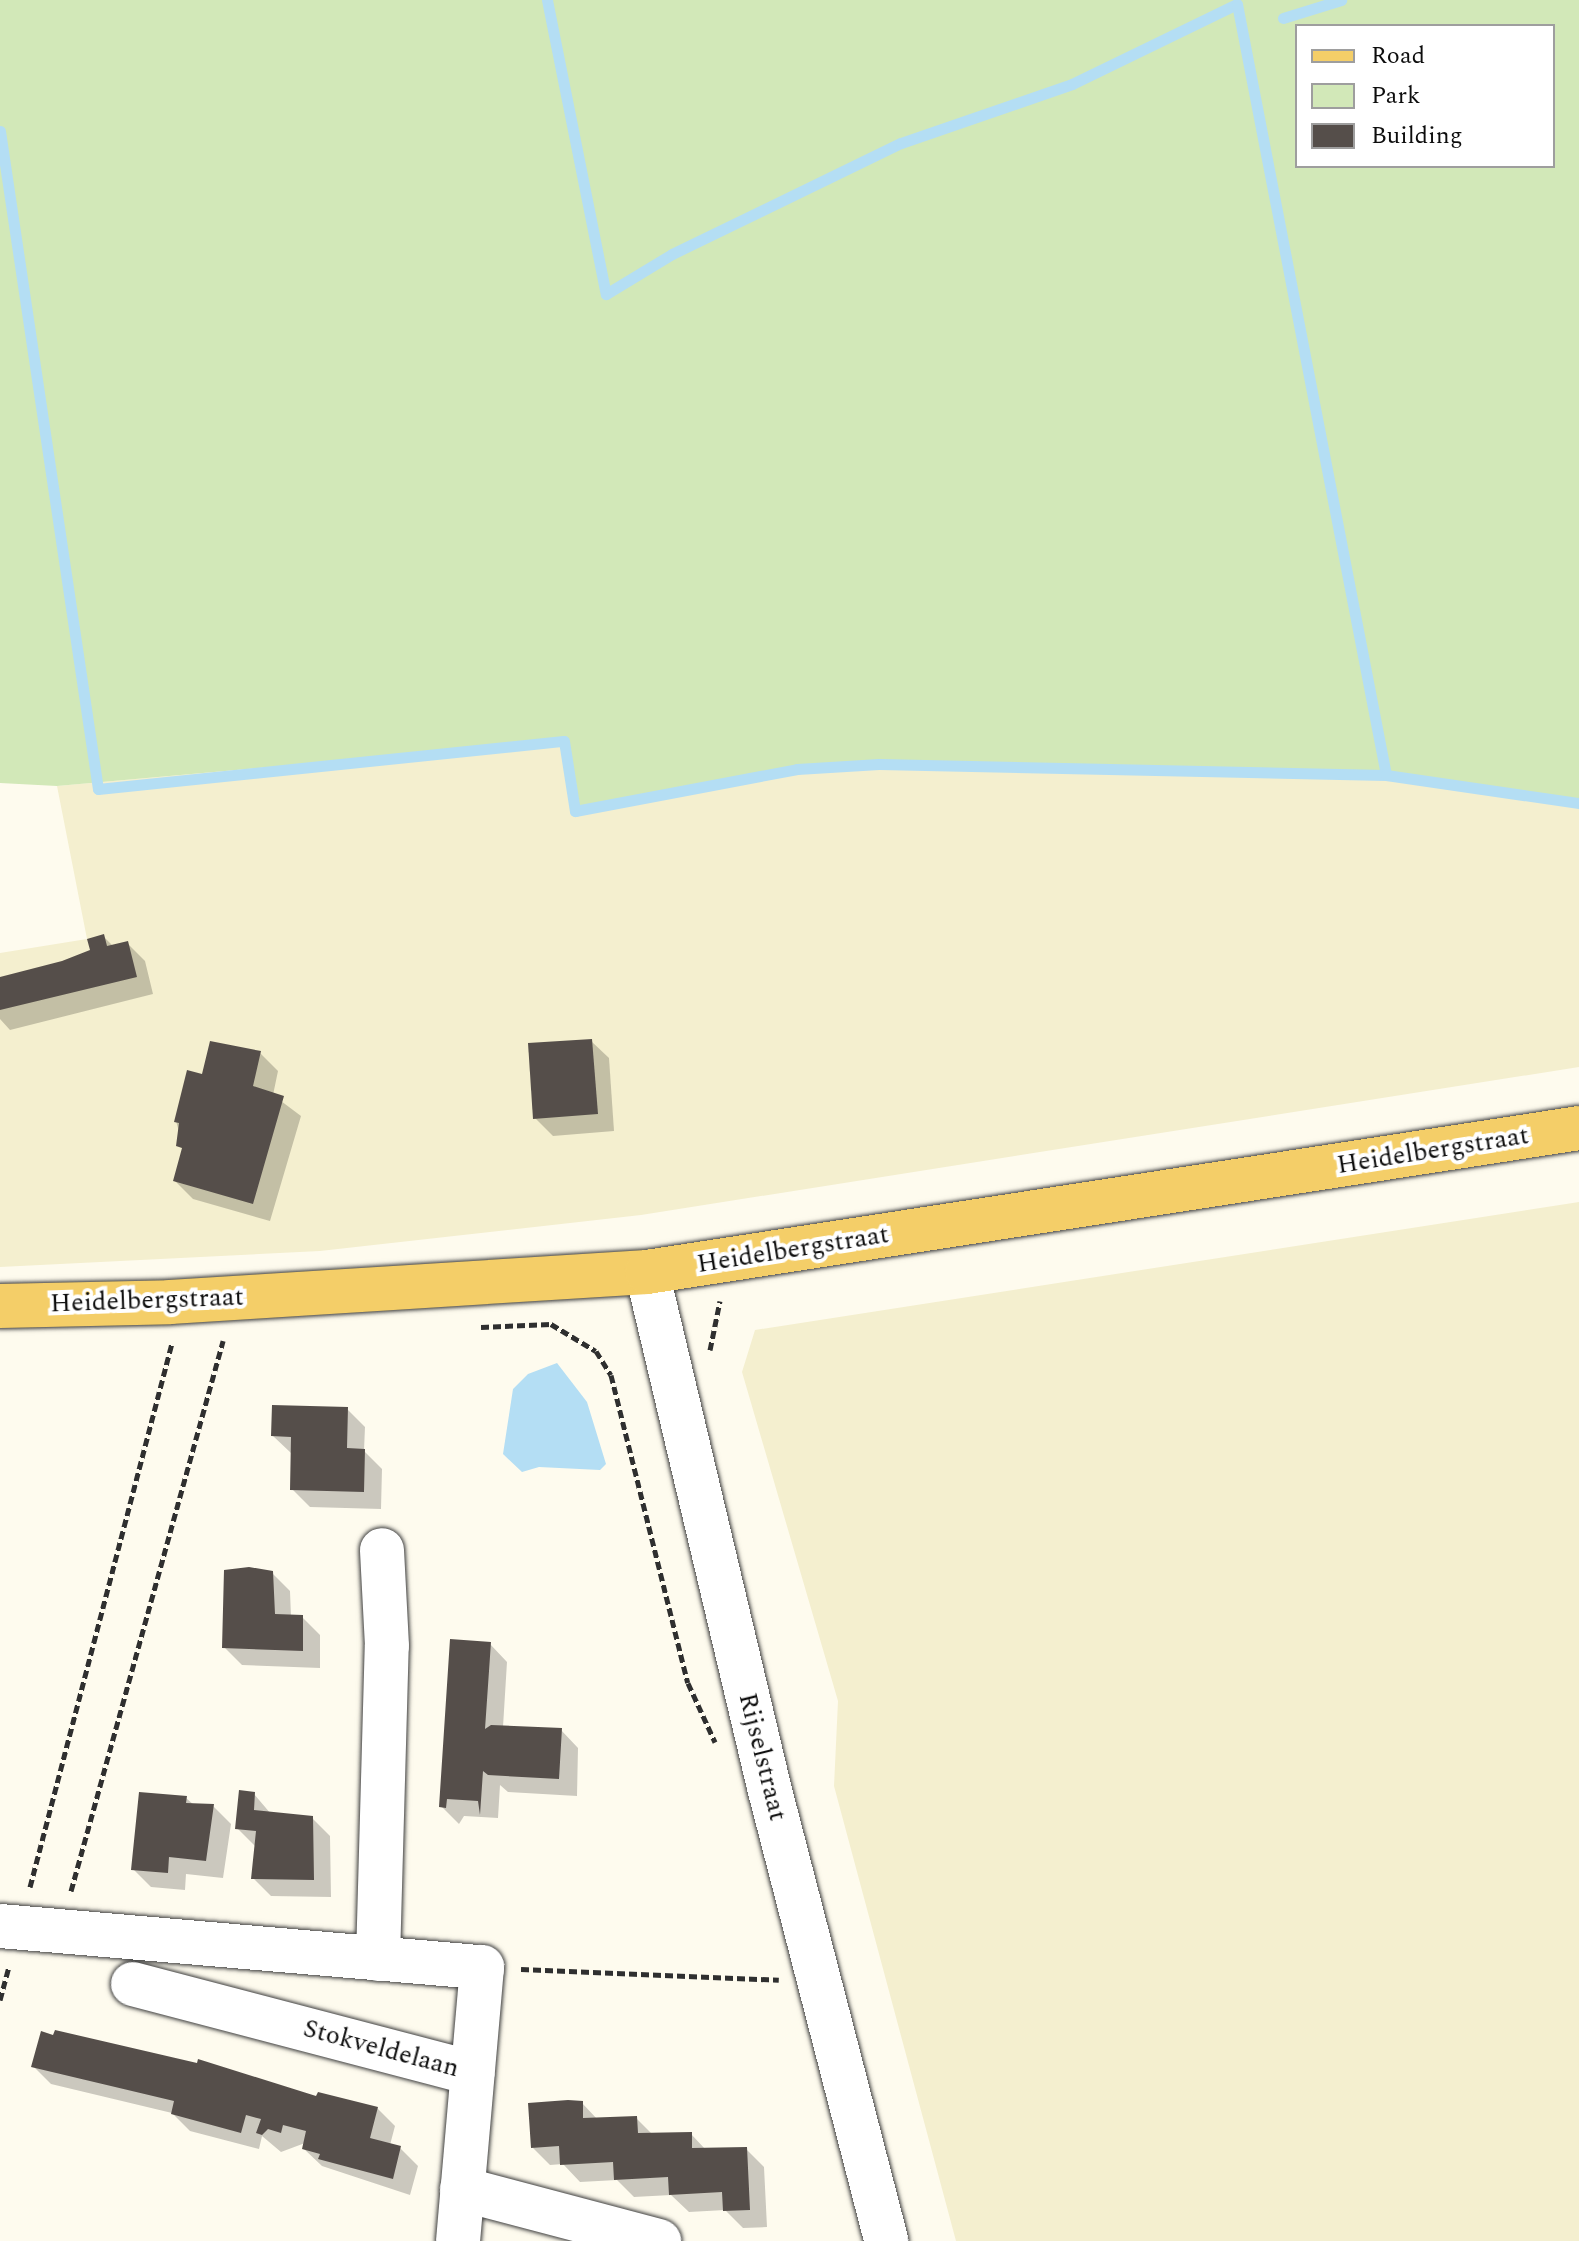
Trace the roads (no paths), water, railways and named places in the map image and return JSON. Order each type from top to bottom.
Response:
[{"type":"main road","name":"Heidelbergstraat","points":[[0,1306],[186,1301],[647,1272],[1579,1128]]},
{"type":"street","name":"Rijselstraat","points":[[647,1272],[819,1982],[886,2241]]},
{"type":"street","points":[[9,1927],[378,1959],[387,1646],[382,1550]]},
{"type":"street","name":"Stokveldelaan","points":[[133,1984],[473,2073],[482,1967],[378,1959]]},
{"type":"street","points":[[458,2241],[473,2073]]},
{"type":"street","points":[[462,2189],[659,2241]]},
{"type":"water","points":[[557,1363],[587,1402],[606,1464],[600,1470],[539,1467],[522,1472],[503,1454],[513,1389],[528,1374]]},
{"type":"waterway","points":[[547,0],[606,294],[672,254],[901,143],[1072,84],[1237,4],[1386,775]]},
{"type":"waterway","points":[[1283,18],[1341,0]]},
{"type":"waterway","points":[[0,131],[98,789],[564,741],[575,811],[797,769],[879,764],[1386,775],[1579,803]]}]
